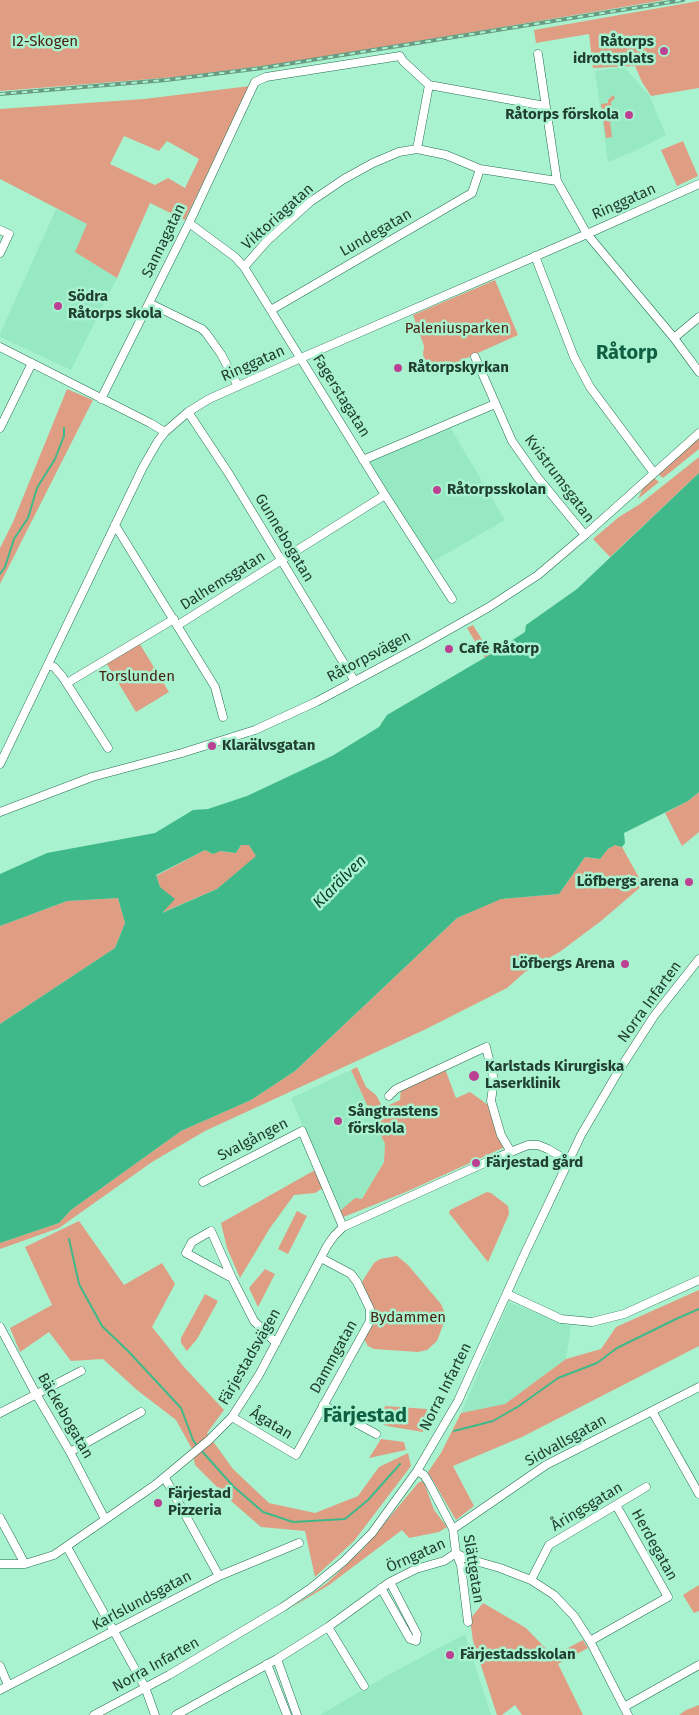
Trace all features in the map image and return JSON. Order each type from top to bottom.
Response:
[{"type":"street","points":[[538,54],[557,180],[586,234],[674,338],[699,372]]},
{"type":"street","name":"Sannagatan","points":[[100,399],[189,223],[256,82],[266,77],[400,56],[429,85]]},
{"type":"street","points":[[416,149],[429,85],[546,106]]},
{"type":"street","name":"Viktoriagatan","points":[[244,266],[267,241],[310,202],[373,163],[399,152],[416,149],[446,155],[480,169],[557,180]]},
{"type":"street","name":"Lundegatan","points":[[271,310],[472,193],[480,169]]},
{"type":"street","name":"Ringgatan","points":[[0,764],[143,467],[165,432],[188,412],[209,399],[238,386],[699,184]]},
{"type":"street","name":"Fagerstagatan","points":[[189,223],[235,257],[244,266],[363,460],[452,600]]},
{"type":"street","points":[[0,230],[9,234],[0,253]]},
{"type":"street","points":[[535,256],[574,357],[590,386],[654,473]]},
{"type":"street","points":[[149,303],[202,329],[221,354],[238,386]]},
{"type":"street","points":[[674,338],[699,318]]},
{"type":"street","points":[[0,347],[165,432]]},
{"type":"street","name":"Kvistrumsgatan","points":[[475,357],[512,442],[538,478],[585,535]]},
{"type":"street","points":[[0,428],[32,363]]},
{"type":"street","points":[[363,460],[495,404]]},
{"type":"street","name":"Gunnebogatan","points":[[188,412],[229,474],[354,680]]},
{"type":"street","name":"Råtorpsvägen","points":[[0,812],[92,778],[255,730],[316,702],[430,640],[538,575],[699,433]]},
{"type":"street","name":"Dalhemsgatan","points":[[176,622],[282,560],[385,495]]},
{"type":"street","points":[[115,525],[215,687],[224,717]]},
{"type":"street","points":[[67,683],[121,651],[176,622]]},
{"type":"street","points":[[48,665],[58,671],[67,683],[108,748]]},
{"type":"street","name":"Norra Infarten","points":[[94,1715],[283,1607],[318,1583],[344,1561],[372,1533],[417,1471],[458,1401],[568,1161],[618,1072],[654,1016],[699,960]]},
{"type":"street","points":[[389,1096],[396,1089],[486,1048],[494,1080],[490,1101],[501,1135],[510,1152]]},
{"type":"street","name":"Svalgången","points":[[203,1182],[302,1131],[343,1228]]},
{"type":"street","name":"Färjestadsvägen","points":[[0,1564],[25,1564],[54,1555],[165,1478],[209,1440],[232,1417],[259,1375],[321,1258],[334,1236],[343,1228],[528,1145],[538,1145],[548,1149],[568,1161]]},
{"type":"street","points":[[232,1278],[186,1253],[192,1242],[211,1231],[254,1321],[276,1343]]},
{"type":"street","name":"Dammgatan","points":[[296,1455],[370,1321],[370,1309],[358,1282],[351,1274],[321,1258]]},
{"type":"street","points":[[507,1294],[561,1319],[592,1322],[624,1314],[699,1280]]},
{"type":"street","name":"Bäckebogatan","points":[[0,1327],[105,1519]]},
{"type":"street","points":[[0,1414],[81,1371]]},
{"type":"street","name":"Sidvallsgatan","points":[[453,1529],[546,1465],[699,1387]]},
{"type":"street","points":[[323,1405],[376,1434]]},
{"type":"street","points":[[652,1411],[699,1494]]},
{"type":"street","points":[[70,1452],[141,1412]]},
{"type":"street","name":"Ågatan","points":[[232,1417],[296,1455]]},
{"type":"street","name":"Slättgatan","points":[[417,1471],[424,1475],[429,1483],[453,1529],[456,1553],[461,1566],[468,1622]]},
{"type":"street","points":[[165,1478],[220,1576]]},
{"type":"street","name":"Åringsgatan","points":[[531,1580],[549,1545],[646,1487]]},
{"type":"street","name":"Herdegatan","points":[[590,1641],[668,1597],[616,1506]]},
{"type":"street","points":[[0,1518],[25,1564]]},
{"type":"street","name":"Karlslundsgatan","points":[[0,1690],[220,1576],[299,1543]]},
{"type":"street","points":[[68,1546],[145,1687],[155,1715]]},
{"type":"street","name":"Örngatan","points":[[176,1715],[277,1659],[328,1627],[390,1582],[416,1569],[444,1561],[456,1553],[465,1558],[500,1568],[531,1580],[554,1595],[574,1616],[590,1641],[628,1715]]},
{"type":"street","points":[[381,1588],[410,1639],[416,1642],[417,1634],[390,1582]]},
{"type":"street","points":[[328,1627],[364,1686]]},
{"type":"street","points":[[277,1659],[297,1715]]},
{"type":"street","points":[[267,1664],[288,1715]]},
{"type":"street","points":[[624,1707],[699,1665]]},
{"type":"street","points":[[0,1666],[8,1685]]},
{"type":"shaded area","name":"Råtorps förskola","points":[[624,67],[649,95],[666,135],[608,162],[595,71]]},
{"type":"shaded area","name":"Södra Råtorps skola","points":[[56,209],[88,224],[75,252],[117,278],[71,370],[0,337]]},
{"type":"shaded area","name":"Råtorpsskolan","points":[[450,427],[505,520],[432,562],[368,461]]},
{"type":"shaded area","name":"Sångtrastens förskola","points":[[351,1070],[385,1144],[384,1161],[362,1199],[339,1212],[291,1098]]},
{"type":"shaded area","points":[[509,1302],[571,1326],[566,1359],[505,1404],[461,1413]]},
{"type":"shaded area","name":"Färjestadsskolan","points":[[465,1634],[491,1715],[320,1715],[388,1675]]},
{"type":"green space","name":"I2-Skogen","points":[[0,0],[665,0],[293,62],[176,77],[0,91]]},
{"type":"green space","name":"Råtorps idrottsplats","points":[[699,1],[699,88],[651,96],[635,66],[593,68],[589,34],[536,43],[534,30]]},
{"type":"green space","points":[[250,86],[185,220],[150,203],[117,278],[75,252],[87,224],[0,179],[0,109],[144,99]],"holes":[[[124,136],[159,151],[167,141],[199,159],[185,188],[168,178],[155,185],[110,164]]]},
{"type":"green space","points":[[613,95],[615,98],[611,102],[613,121],[610,122],[612,137],[606,138],[601,104],[608,103],[608,100]]},
{"type":"green space","points":[[683,141],[698,176],[677,186],[661,150]]},
{"type":"green space","name":"Paleniusparken","points":[[495,280],[518,335],[431,374],[423,355],[424,346],[413,315]]},
{"type":"green space","points":[[67,389],[93,400],[0,584],[0,548],[13,522]]},
{"type":"green space","points":[[699,437],[699,449],[663,478],[658,474]]},
{"type":"green space","points":[[699,457],[699,473],[610,557],[593,539],[619,517],[640,504]]},
{"type":"green space","points":[[654,478],[659,482],[638,499],[644,486]]},
{"type":"green space","points":[[473,625],[491,654],[485,658],[467,628]]},
{"type":"green space","name":"Torslunden","points":[[138,641],[169,692],[136,712],[105,661]]},
{"type":"green space","points":[[699,792],[699,832],[682,846],[665,813],[688,801]]},
{"type":"green space","points":[[241,845],[249,845],[257,856],[217,889],[161,913],[160,887],[156,876],[205,850],[213,854],[219,851],[236,853]]},
{"type":"green space","points":[[615,845],[622,847],[643,885],[601,921],[561,951],[525,972],[507,988],[424,1030],[205,1131],[152,1162],[59,1228],[0,1249],[0,1243],[59,1223],[71,1210],[181,1131],[251,1100],[295,1071],[457,918],[500,899],[559,894],[585,857],[599,859],[608,849]]},
{"type":"green space","points":[[118,898],[125,923],[115,948],[0,1024],[0,926],[67,901]]},
{"type":"green space","points":[[357,1067],[366,1087],[376,1095],[383,1108],[400,1100],[401,1089],[445,1069],[456,1098],[470,1092],[488,1105],[505,1147],[406,1192],[341,1218],[339,1212],[355,1198],[362,1199],[384,1162],[385,1144],[351,1070]]},
{"type":"green space","points":[[315,1170],[323,1188],[315,1193],[294,1195],[270,1228],[240,1278],[227,1248],[221,1223]]},
{"type":"green space","points":[[487,1192],[508,1206],[509,1214],[488,1262],[449,1213],[450,1210]]},
{"type":"green space","points":[[297,1211],[307,1216],[288,1254],[278,1249]]},
{"type":"green space","points":[[79,1221],[124,1285],[162,1263],[175,1284],[152,1327],[184,1367],[224,1410],[207,1433],[233,1469],[269,1503],[315,1513],[358,1496],[379,1467],[408,1453],[411,1466],[354,1541],[315,1577],[305,1531],[261,1527],[231,1501],[195,1465],[192,1449],[176,1420],[137,1390],[103,1359],[71,1361],[49,1332],[20,1352],[10,1328],[52,1305],[25,1247]]},
{"type":"green space","name":"Bydammen","points":[[397,1256],[408,1265],[441,1304],[444,1311],[443,1325],[437,1341],[427,1350],[418,1352],[374,1349],[368,1346],[365,1341],[372,1325],[374,1310],[362,1284],[363,1280],[374,1263],[380,1259]]},
{"type":"green space","points":[[265,1269],[275,1274],[258,1307],[249,1288]]},
{"type":"green space","points":[[699,1290],[699,1346],[522,1437],[453,1466],[474,1506],[456,1520],[428,1472],[441,1453],[461,1413],[505,1404],[566,1359],[601,1349],[616,1327]]},
{"type":"green space","points":[[205,1294],[218,1301],[197,1339],[187,1351],[181,1343],[181,1338]]},
{"type":"green space","points":[[385,1406],[427,1409],[423,1432],[387,1426],[380,1423]]},
{"type":"green space","points":[[381,1439],[404,1442],[406,1450],[369,1458]]},
{"type":"green space","points":[[422,1481],[434,1510],[447,1527],[439,1532],[409,1538],[402,1530],[329,1585],[291,1608],[327,1583],[364,1548],[418,1483]]},
{"type":"green space","points":[[699,1585],[699,1611],[694,1613],[683,1595]]},
{"type":"green space","points":[[483,1603],[526,1628],[553,1656],[583,1640],[588,1648],[558,1664],[583,1715],[522,1715],[515,1705],[502,1715],[497,1715],[473,1641],[470,1619]]},
{"type":"green space","points":[[699,1705],[699,1715],[679,1715],[686,1710]]},
{"type":"water","name":"Klarälven","points":[[699,473],[699,792],[688,801],[624,833],[625,843],[622,847],[615,845],[608,849],[600,859],[585,857],[559,894],[501,899],[457,918],[295,1071],[251,1100],[181,1131],[71,1210],[59,1223],[0,1243],[0,1024],[115,948],[125,923],[118,898],[67,901],[0,926],[0,874],[47,853],[155,833],[193,810],[208,809],[247,796],[332,756],[379,727],[387,715],[525,632],[526,625],[577,589]],"holes":[[[241,845],[249,845],[256,856],[217,889],[162,913],[175,899],[160,887],[156,875],[205,850],[213,854],[220,851],[236,853]]]},
{"type":"waterway","points":[[0,574],[5,567],[14,539],[28,518],[37,488],[55,459],[64,436],[64,428]]},
{"type":"waterway","points":[[69,1239],[79,1284],[102,1326],[181,1408],[197,1446]]},
{"type":"waterway","points":[[454,1431],[493,1421],[519,1406],[558,1378],[597,1363],[617,1348],[699,1309]]},
{"type":"waterway","points":[[200,1449],[233,1486],[263,1512],[293,1522],[345,1519],[368,1500],[400,1464]]},
{"type":"railway","points":[[0,94],[166,80],[262,68],[683,0]]},
{"type":"place","name":"Råtorps idrottsplats","points":[[664,51]]},
{"type":"place","name":"Råtorps förskola","points":[[629,115]]},
{"type":"place","name":"Södra Råtorps skola","points":[[58,306]]},
{"type":"place","name":"Råtorpskyrkan","points":[[398,368]]},
{"type":"place","name":"Råtorpsskolan","points":[[437,490]]},
{"type":"place","name":"Café Råtorp","points":[[449,649]]},
{"type":"place","name":"Klarälvsgatan","points":[[212,746]]},
{"type":"place","name":"Löfbergs arena","points":[[689,882]]},
{"type":"place","name":"Löfbergs Arena","points":[[625,964]]},
{"type":"place","name":"Karlstads Kirurgiska Laserklinik","points":[[474,1076]]},
{"type":"place","name":"Sångtrastens förskola","points":[[338,1121]]},
{"type":"place","name":"Färjestad gård","points":[[476,1163]]},
{"type":"place","name":"Färjestad Pizzeria","points":[[158,1503]]},
{"type":"place","name":"Färjestadsskolan","points":[[450,1655]]},
{"type":"district","name":"Råtorp","points":[[627,353]]},
{"type":"district","name":"Färjestad","points":[[365,1416]]}]
